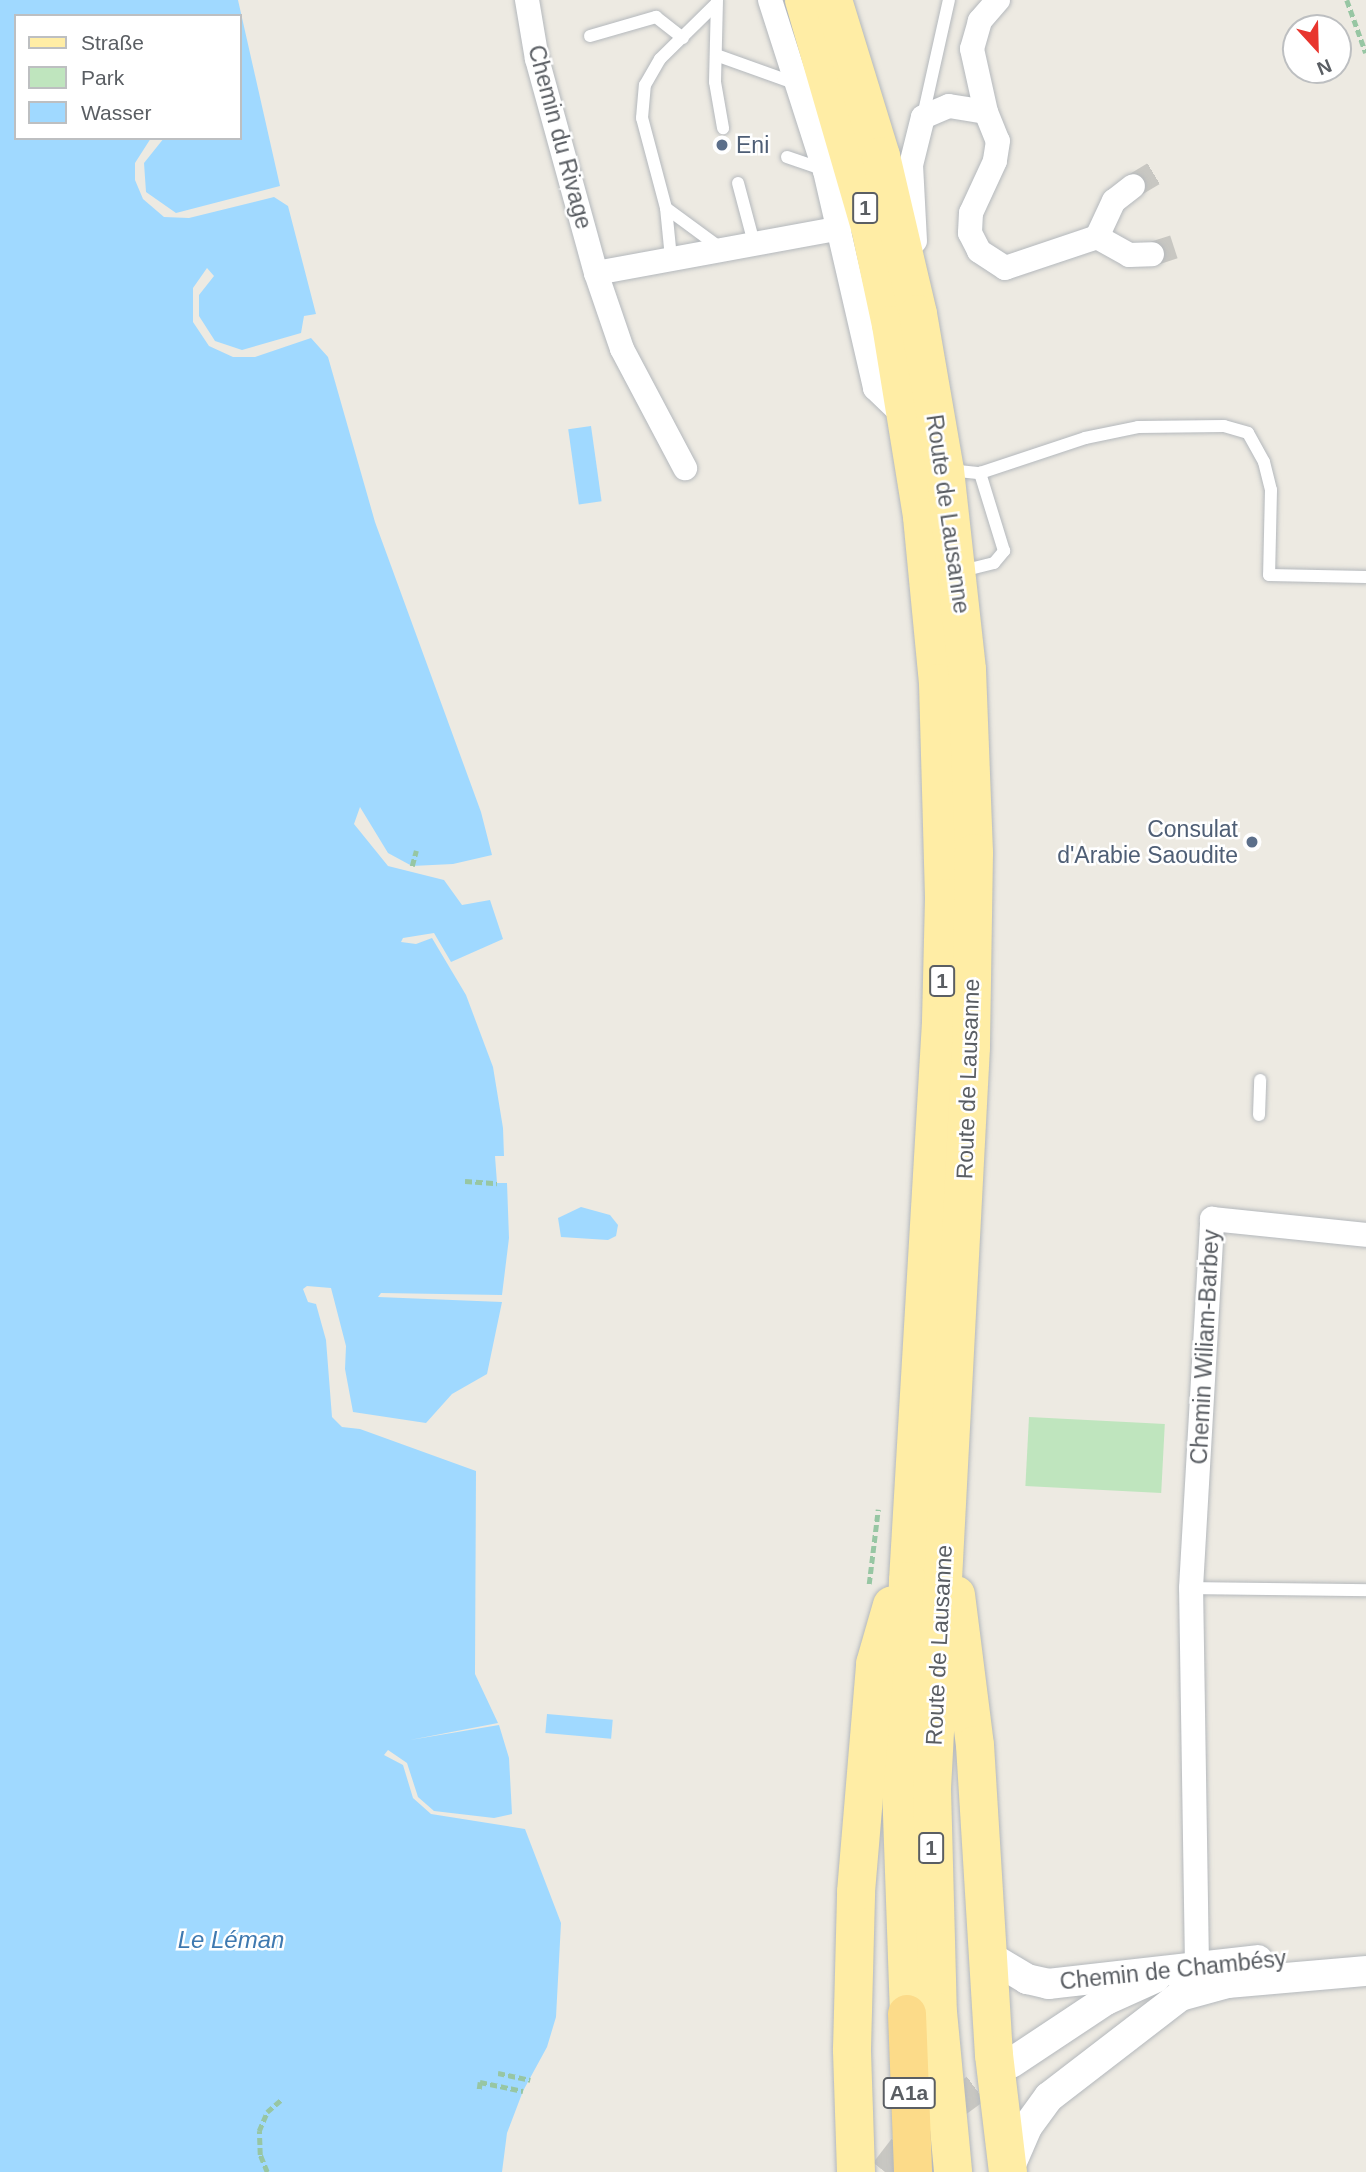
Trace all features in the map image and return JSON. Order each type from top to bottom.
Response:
[{"type":"highway","name":"A1a","points":[[907,2014],[913,2172]]},
{"type":"main road","name":"Route de Lausanne","points":[[804,0],[870,227],[908,421],[938,683],[944,898],[932,1213],[910,1543],[901,1786],[907,2014],[922,2172]]},
{"type":"main road","name":"Route de Lausanne","points":[[834,0],[881,156],[918,314],[962,471],[958,572],[972,768],[973,932],[946,1524],[936,1652],[931,1855],[938,2012],[953,2172]]},
{"type":"main road","points":[[946,1524],[975,1745],[987,1955],[1008,2172]]},
{"type":"main road","points":[[856,2172],[853,1987],[866,1745],[875,1664],[910,1543]]},
{"type":"street","name":"Chemin du Rivage","points":[[527,0],[537,59],[596,273],[622,349],[685,468]]},
{"type":"street","name":"Route de Lausanne","points":[[771,0],[825,171],[875,388],[908,421]]},
{"type":"street","points":[[998,0],[980,21],[972,48],[986,112],[998,141],[995,162],[971,214],[970,233],[979,251],[1005,268],[1097,237],[1114,201],[1133,186]]},
{"type":"street","points":[[918,314],[911,165],[923,117],[949,106],[986,112]]},
{"type":"street","points":[[596,273],[671,257],[840,228]]},
{"type":"street","points":[[1097,237],[1129,255],[1152,254]]},
{"type":"street","name":"Chemin Wiliam-Barbey","points":[[1187,1967],[1191,1588],[1212,1219],[1366,1235]]},
{"type":"street","name":"Chemin de Chambésy","points":[[987,1955],[1027,1979],[1048,1984],[1187,1967],[1366,1951]]},
{"type":"street","points":[[1011,2063],[1106,2000],[1187,1967]]},
{"type":"street","points":[[1008,2172],[1027,2127],[1049,2097],[1172,2000],[1228,1983],[1366,1971]]},
{"type":"lane","points":[[923,117],[950,0]]},
{"type":"lane","points":[[671,257],[666,208],[642,118],[645,85],[660,60],[716,2]]},
{"type":"lane","points":[[716,2],[716,55],[723,128]]},
{"type":"lane","points":[[590,36],[656,17],[682,38]]},
{"type":"lane","points":[[716,55],[800,85]]},
{"type":"lane","points":[[787,158],[825,171]]},
{"type":"lane","points":[[738,183],[754,243]]},
{"type":"lane","points":[[666,208],[721,248]]},
{"type":"lane","points":[[962,471],[1138,427],[1224,426],[1248,433],[1264,462],[1271,490],[1269,575],[1366,578]]},
{"type":"lane","points":[[1258,1115],[1260,1080]]},
{"type":"lane","points":[[1191,1588],[1366,1590]]},
{"type":"path","points":[[1347,0],[1366,52]]},
{"type":"path","points":[[412,866],[416,851]]},
{"type":"path","points":[[465,1181],[497,1183]]},
{"type":"path","points":[[498,2073],[530,2080]]},
{"type":"path","points":[[479,2089],[480,2082],[523,2091]]},
{"type":"path","points":[[267,2172],[260,2155],[259,2131],[267,2112],[282,2099]]},
{"type":"green space","points":[[1029,1417],[1165,1424],[1161,1493],[1025,1486]]},
{"type":"water","name":"Le Léman","points":[[0,0],[238,0],[241,14],[14,14],[14,140],[150,140],[135,163],[135,180],[143,199],[164,217],[189,218],[274,197],[288,206],[316,314],[304,316],[301,333],[242,350],[215,341],[199,316],[199,295],[214,276],[207,268],[193,288],[193,322],[209,346],[233,357],[255,357],[311,338],[328,357],[375,522],[481,812],[492,855],[453,864],[412,866],[388,853],[360,807],[354,824],[388,866],[444,880],[462,905],[490,900],[503,939],[451,962],[434,933],[403,938],[401,942],[416,944],[432,938],[466,995],[493,1067],[503,1128],[504,1156],[495,1156],[497,1183],[507,1183],[509,1238],[502,1295],[381,1293],[378,1297],[502,1302],[487,1374],[452,1394],[426,1423],[353,1412],[345,1369],[346,1346],[331,1288],[307,1286],[303,1289],[308,1302],[316,1304],[326,1340],[332,1417],[342,1427],[360,1429],[476,1471],[475,1674],[498,1723],[410,1740],[499,1725],[509,1758],[512,1814],[494,1818],[434,1811],[418,1797],[407,1763],[388,1750],[384,1755],[403,1765],[413,1798],[431,1814],[525,1829],[561,1923],[556,2017],[547,2047],[523,2091],[507,2133],[502,2172],[0,2172]]},
{"type":"water","name":"Le Léman","points":[[242,18],[280,186],[176,213],[146,192],[144,163],[162,140],[242,140]]},
{"type":"water","points":[[591,426],[602,501],[579,504],[568,429]]},
{"type":"water","points":[[581,1207],[610,1215],[618,1225],[616,1236],[608,1240],[561,1237],[558,1218]]},
{"type":"water","points":[[547,1714],[613,1720],[611,1739],[545,1733]]},
{"type":"tunnel","points":[[1133,186],[1155,173]]},
{"type":"tunnel","points":[[1152,254],[1174,247]]},
{"type":"tunnel","points":[[885,2172],[915,2133],[1011,2063]]},
{"type":"place","name":"Eni","points":[[722,145]]},
{"type":"place","name":"Consulat d'Arabie Saoudite","points":[[1252,842]]}]
